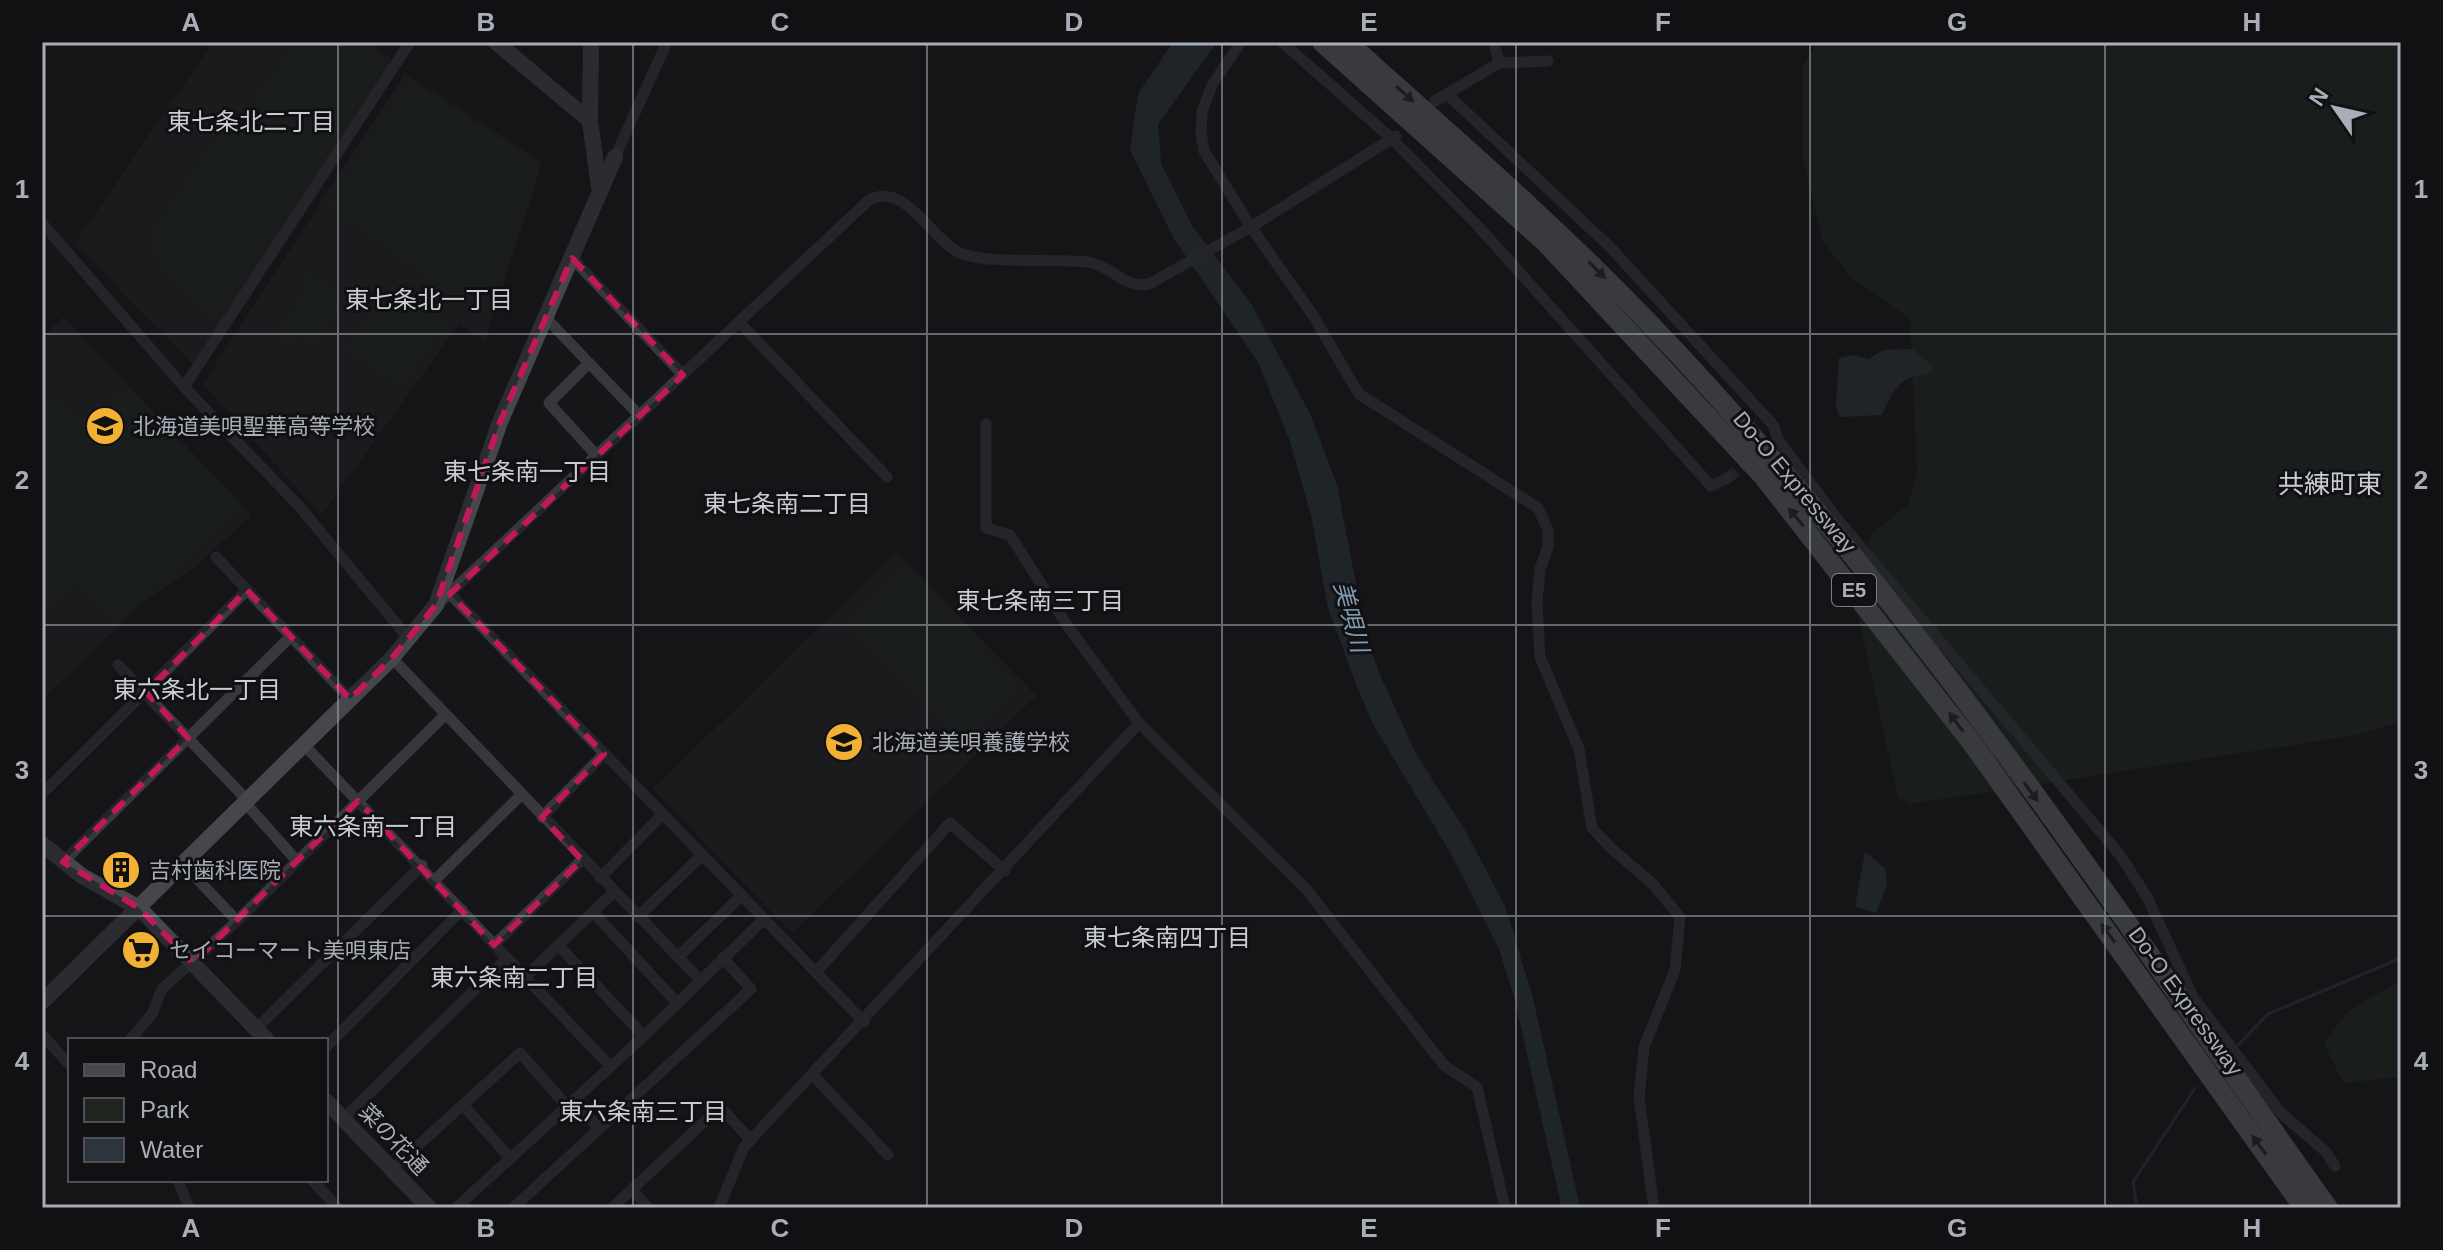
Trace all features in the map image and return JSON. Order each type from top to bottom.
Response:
[{"type":"highway","name":"Do-O Expressway","points":[[1322,42],[1545,242],[1763,476],[1972,743],[2304,1208]]},
{"type":"highway","name":"Do-O Expressway","points":[[1347,42],[1556,229],[1648,321],[1775,463],[1987,731],[2328,1208]]},
{"type":"street","points":[[184,387],[410,42]]},
{"type":"street","points":[[496,42],[590,121]]},
{"type":"street","points":[[591,42],[590,121],[599,187]]},
{"type":"street","points":[[443,599],[500,422],[572,258],[599,187],[667,42]]},
{"type":"street","points":[[1241,42],[1212,85],[1202,112],[1201,132],[1204,151],[1251,227],[1312,314],[1359,394],[1538,508],[1543,519],[1548,547],[1540,569],[1537,638],[1540,657],[1579,749],[1592,828],[1653,884],[1680,917],[1675,970],[1644,1047],[1639,1098],[1654,1208]]},
{"type":"street","points":[[1282,42],[1393,137],[1538,291],[1711,486],[1728,478]]},
{"type":"street","points":[[1494,42],[1499,63]]},
{"type":"street","points":[[1435,101],[1499,63],[1548,61]]},
{"type":"street","points":[[1447,94],[1610,247],[1774,426],[1772,442],[2120,855],[2147,897],[2193,997],[2281,1113],[2325,1151],[2335,1166]]},
{"type":"street","points":[[42,1002],[392,658],[443,599],[869,200],[879,195],[890,195],[911,209],[941,240],[959,253],[1090,262],[1137,286],[1149,284],[1251,227],[1393,137]]},
{"type":"street","points":[[42,223],[184,387],[299,506],[409,639]]},
{"type":"street","points":[[572,258],[683,375]]},
{"type":"street","points":[[546,318],[640,416]]},
{"type":"street","points":[[739,322],[887,477]]},
{"type":"street","points":[[589,363],[549,403],[597,456]]},
{"type":"street","points":[[986,424],[986,528],[1010,535],[1069,628],[1139,723],[1276,857],[1341,929],[1445,1066],[1477,1087],[1505,1208]]},
{"type":"street","points":[[216,557],[350,699]]},
{"type":"street","points":[[42,794],[247,590]]},
{"type":"street","points":[[443,599],[604,754],[864,1022]]},
{"type":"street","points":[[63,862],[290,637]]},
{"type":"street","points":[[392,658],[701,981]]},
{"type":"street","points":[[118,665],[247,800],[247,805],[297,861]]},
{"type":"street","points":[[132,1038],[152,1014],[162,989],[237,921],[445,715]]},
{"type":"street","points":[[719,1208],[737,1160],[751,1140],[1005,871],[1139,723]]},
{"type":"street","points":[[304,745],[422,865],[610,1066]]},
{"type":"street","points":[[542,817],[604,754]]},
{"type":"street","points":[[435,880],[521,795]]},
{"type":"street","points":[[600,878],[663,814]]},
{"type":"street","points":[[816,972],[950,823],[1005,871]]},
{"type":"street","points":[[42,844],[109,894],[139,908],[261,1034],[422,865]]},
{"type":"street","points":[[638,917],[702,855]]},
{"type":"street","points":[[494,945],[582,860]]},
{"type":"street","points":[[183,864],[237,921]]},
{"type":"street","points":[[525,977],[614,892]]},
{"type":"street","points":[[678,957],[742,895]]},
{"type":"street","points":[[328,1045],[462,910]]},
{"type":"street","points":[[593,912],[678,1004]]},
{"type":"street","points":[[456,1208],[644,1036],[764,919]]},
{"type":"street","points":[[558,945],[644,1036]]},
{"type":"street","points":[[344,1118],[507,958]]},
{"type":"street","points":[[513,1208],[751,989],[723,958]]},
{"type":"street","points":[[42,1035],[68,1063]]},
{"type":"street","points":[[392,1169],[520,1053],[600,1129]]},
{"type":"street","points":[[813,1075],[888,1155]]},
{"type":"street","name":"菜の花通","points":[[328,1103],[429,1208]]},
{"type":"street","points":[[463,1105],[510,1158]]},
{"type":"street","points":[[612,1208],[720,1107],[751,1140]]},
{"type":"street","points":[[181,1182],[189,1208]]},
{"type":"street","points":[[314,1182],[338,1208]]},
{"type":"street","points":[[632,1190],[648,1208]]},
{"type":"highlighted area","points":[[572,258],[683,375],[450,594],[604,754],[542,817],[582,860],[494,945],[358,801],[193,963],[139,908],[63,862],[188,738],[146,692],[247,590],[350,699],[392,658],[436,605],[500,422]]},
{"type":"shaded area","points":[[213,42],[368,42],[392,60],[193,365],[75,243]]},
{"type":"shaded area","points":[[405,73],[542,163],[485,341],[459,324],[321,515],[203,384]]},
{"type":"shaded area","name":"北海道美唄聖華高等学校","points":[[63,317],[252,515],[189,572],[142,603],[42,700],[42,338]]},
{"type":"shaded area","name":"北海道美唄養護学校","points":[[897,552],[1036,696],[792,933],[653,789]]},
{"type":"green space","points":[[296,42],[357,42],[385,62],[213,319],[161,266],[151,236],[233,114],[243,121]]},
{"type":"green space","points":[[1818,42],[2401,42],[2401,721],[2357,735],[1910,804],[1898,797],[1854,596],[1871,534],[1908,505],[1917,470],[1910,319],[1851,277],[1823,242],[1802,156],[1802,67]]},
{"type":"green space","points":[[410,82],[537,162],[487,316],[329,206]]},
{"type":"green space","points":[[307,274],[334,292],[341,282],[346,285],[336,300],[342,304],[314,345],[296,333],[289,343],[278,335],[309,288],[301,282]]},
{"type":"green space","points":[[392,284],[446,320],[401,386],[348,350]]},
{"type":"green space","name":"北海道美唄聖華高等学校","points":[[127,389],[240,507],[117,621],[78,580],[42,613],[42,408],[52,397],[83,430]]},
{"type":"green space","points":[[906,568],[1018,684],[962,738],[850,622]]},
{"type":"green space","points":[[2401,980],[2401,1077],[2343,1083],[2324,1043],[2348,1011]]},
{"type":"water","points":[[1173,42],[1217,42],[1158,124],[1161,163],[1192,226],[1252,305],[1310,414],[1337,485],[1366,636],[1416,754],[1466,832],[1505,906],[1515,937],[1498,947],[1450,852],[1373,724],[1358,689],[1328,608],[1311,515],[1290,441],[1258,362],[1173,237],[1130,150],[1138,94]]},
{"type":"water","points":[[1913,349],[1935,369],[1903,382],[1894,391],[1882,415],[1840,417],[1836,407],[1839,358],[1853,355],[1868,359],[1883,350]]},
{"type":"water","points":[[1865,852],[1885,868],[1887,885],[1876,913],[1855,907]]},
{"type":"waterway","name":"美唄川","points":[[1499,919],[1523,995],[1571,1208]]},
{"type":"waterway","points":[[2236,1047],[2268,1014],[2401,958]]},
{"type":"waterway","points":[[2137,1208],[2133,1182],[2195,1088]]},
{"type":"tunnel","points":[[1728,478],[1752,458]]},
{"type":"place","name":"北海道美唄聖華高等学校","points":[[105,426]]},
{"type":"place","name":"北海道美唄養護学校","points":[[844,742]]},
{"type":"place","name":"吉村歯科医院","points":[[121,870]]},
{"type":"place","name":"セイコーマート美唄東店","points":[[141,950]]},
{"type":"district","name":"東七条北二丁目","points":[[251,122]]},
{"type":"district","name":"東七条北一丁目","points":[[429,300]]},
{"type":"district","name":"東七条南一丁目","points":[[527,472]]},
{"type":"district","name":"共練町東","points":[[2330,484]]},
{"type":"district","name":"東七条南二丁目","points":[[787,504]]},
{"type":"district","name":"東七条南三丁目","points":[[1040,601]]},
{"type":"district","name":"東六条北一丁目","points":[[197,690]]},
{"type":"district","name":"東六条南一丁目","points":[[373,827]]},
{"type":"district","name":"東七条南四丁目","points":[[1167,938]]},
{"type":"district","name":"東六条南二丁目","points":[[514,978]]},
{"type":"district","name":"東六条南三丁目","points":[[643,1112]]}]
